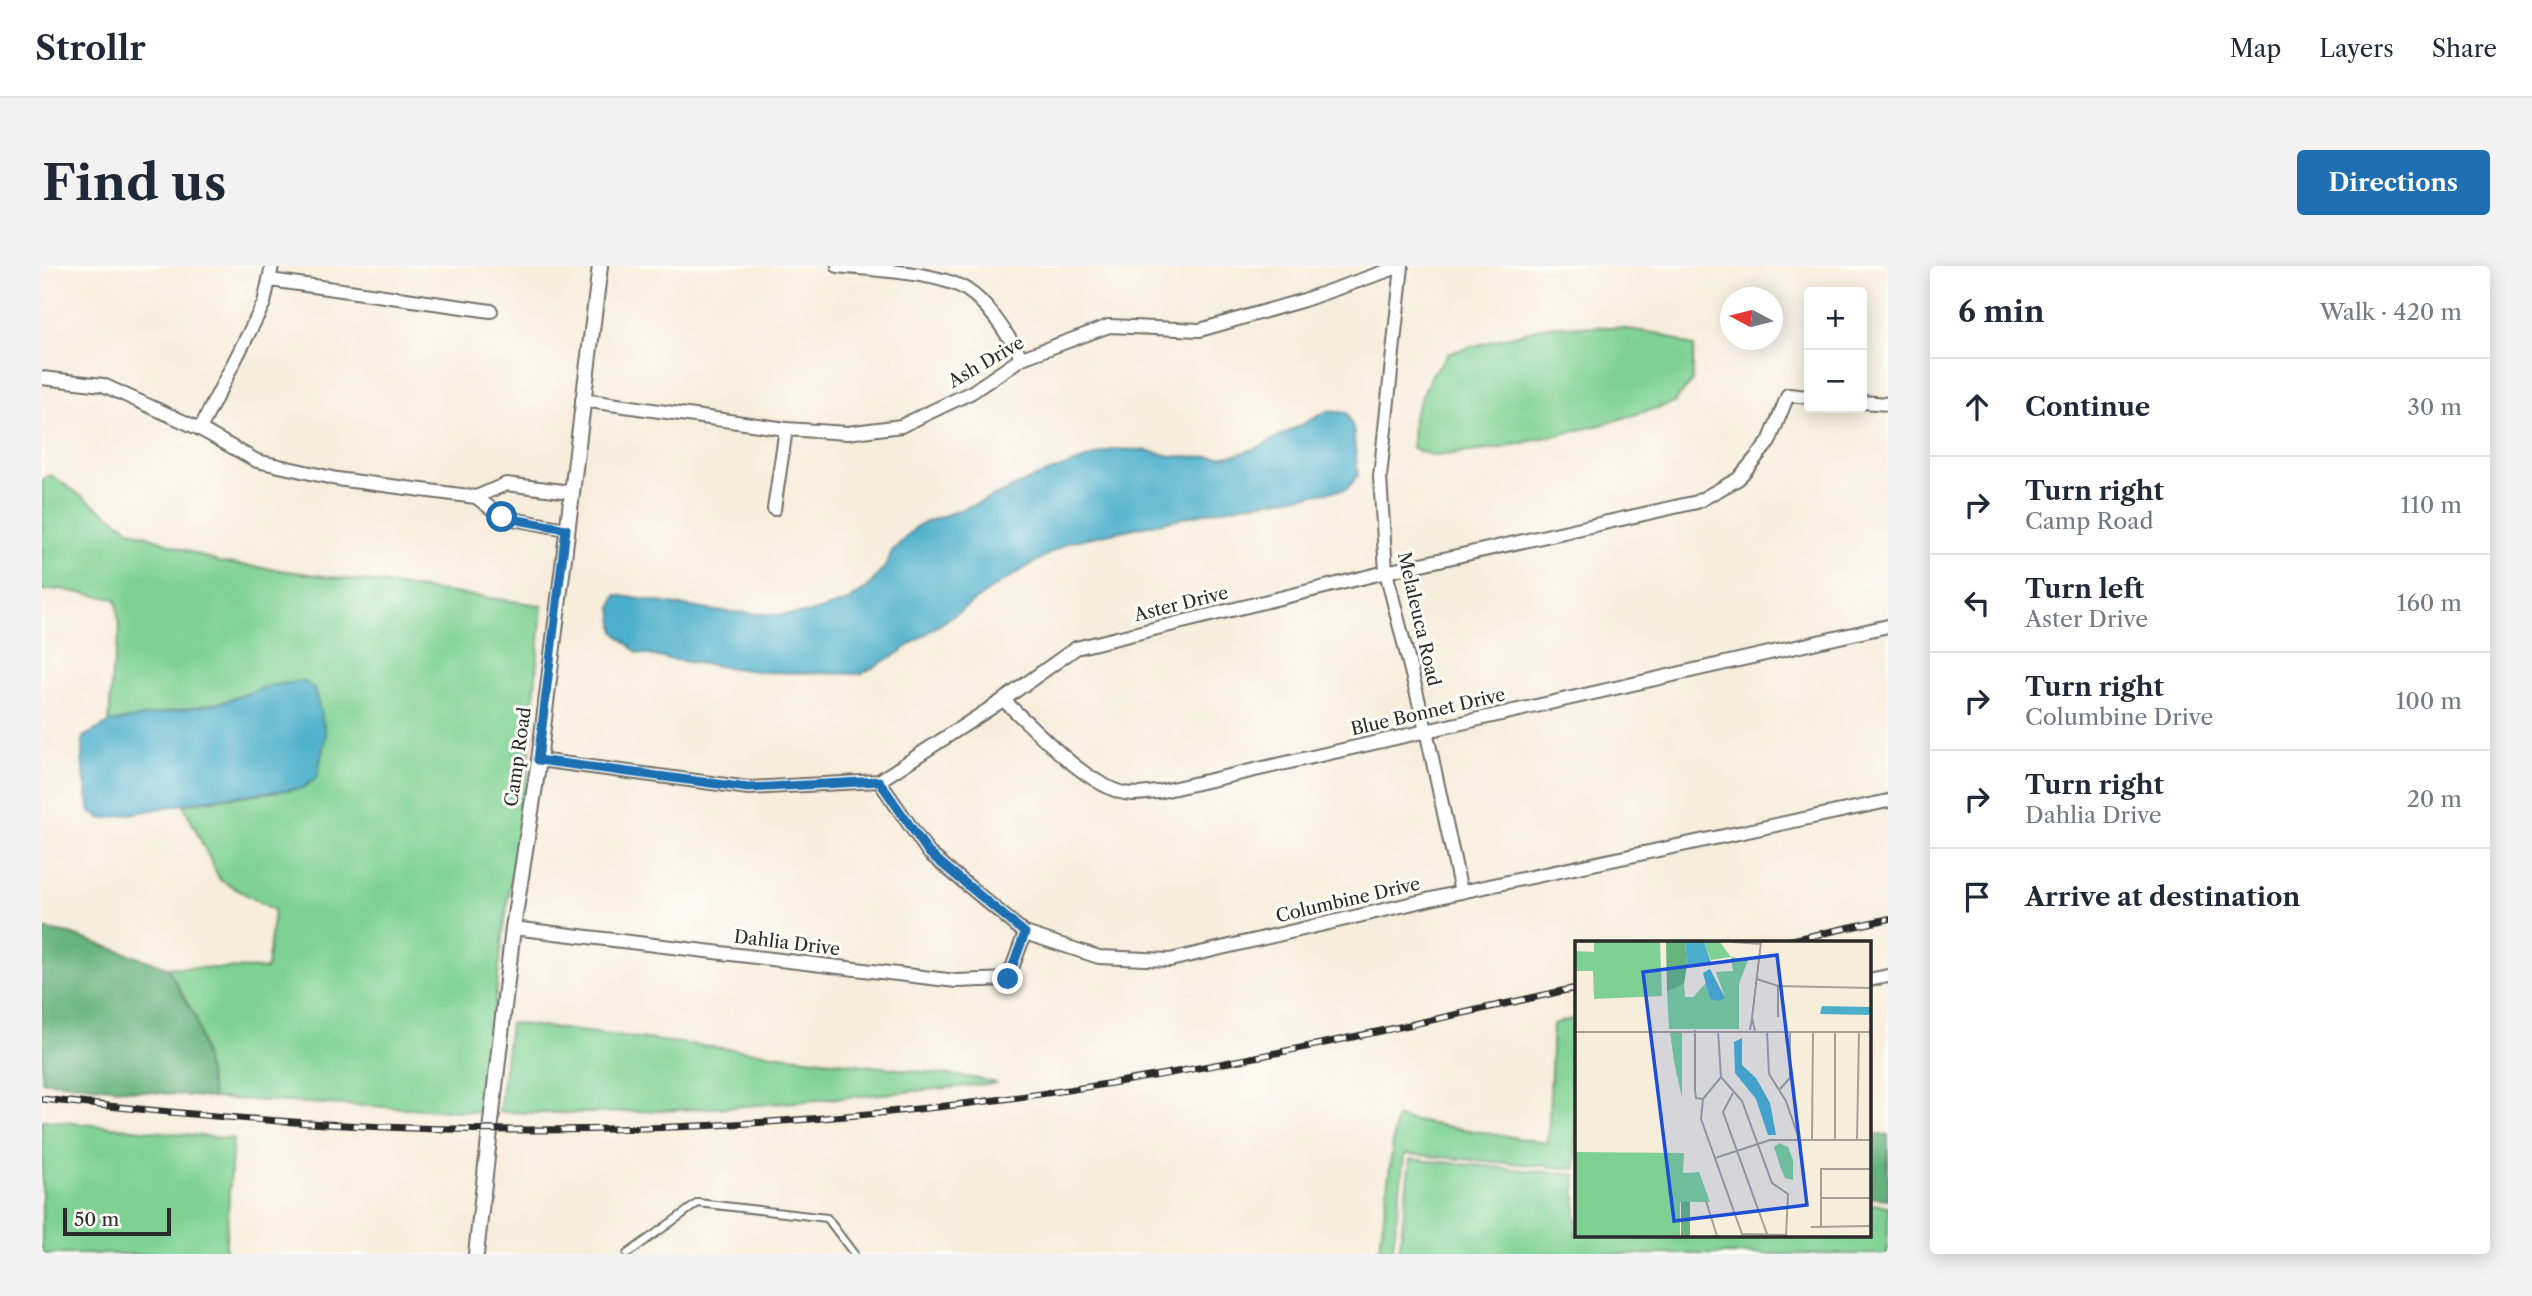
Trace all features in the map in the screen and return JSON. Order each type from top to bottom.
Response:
[{"type":"street","points":[[200,429],[264,303],[272,266]]},
{"type":"street","name":"Camp Road","points":[[476,1254],[513,928],[538,760],[600,266]]},
{"type":"street","points":[[838,266],[944,280],[967,289],[996,320],[1023,358]]},
{"type":"street","name":"Ash Drive","points":[[582,400],[786,429],[847,432],[901,426],[972,392],[1023,358],[1109,326],[1200,330],[1304,300],[1401,266]]},
{"type":"street","name":"Melaleuca Road","points":[[1401,266],[1380,477],[1387,572],[1426,730],[1461,892]]},
{"type":"street","points":[[270,280],[491,311]]},
{"type":"street","points":[[42,378],[103,385],[200,429],[257,461],[337,479],[477,497],[502,517],[566,529]]},
{"type":"street","name":"Aster Drive","points":[[879,781],[1003,700],[1076,648],[1387,572],[1697,502],[1738,479],[1769,442],[1788,395],[1804,397]]},
{"type":"street","points":[[1867,402],[1888,404]]},
{"type":"street","points":[[774,509],[786,429]]},
{"type":"street","points":[[477,497],[506,484],[571,492]]},
{"type":"street","name":"Blue Bonnet Drive","points":[[1003,700],[1086,773],[1120,792],[1137,794],[1158,792],[1888,626]]},
{"type":"street","points":[[538,760],[748,788],[879,781]]},
{"type":"street","name":"Columbine Drive","points":[[879,781],[929,853],[1025,933],[1099,957],[1170,960],[1461,892],[1888,801]]},
{"type":"street","name":"Dahlia Drive","points":[[513,928],[956,981],[1008,979],[1025,933]]},
{"type":"street","points":[[1870,980],[1888,976]]},
{"type":"lane","points":[[627,1254],[698,1203],[827,1218],[854,1254]]},
{"type":"green space","points":[[1548,326],[1613,327],[1661,334],[1694,347],[1692,381],[1674,403],[1600,425],[1496,449],[1433,456],[1412,448],[1413,417],[1431,376],[1449,353]]},
{"type":"green space","points":[[51,475],[131,530],[219,562],[542,605],[528,773],[504,927],[482,1112],[213,1098],[196,1018],[167,967],[267,969],[274,910],[220,880],[183,804],[280,791],[270,686],[223,702],[109,723],[112,673],[120,632],[116,599],[59,589],[42,591],[42,480]]},
{"type":"green space","points":[[42,929],[70,934],[167,967],[196,1018],[213,1098],[42,1081]]},
{"type":"green space","points":[[1575,1018],[1575,1169],[1406,1154],[1392,1254],[1379,1254],[1396,1118],[1548,1143],[1553,1024]]},
{"type":"green space","points":[[510,1023],[974,1078],[997,1083],[686,1110],[499,1112]]},
{"type":"green space","points":[[42,1120],[233,1139],[225,1254],[42,1254]]},
{"type":"green space","points":[[1870,1133],[1888,1135],[1888,1199],[1870,1197]]},
{"type":"green space","points":[[1410,1159],[1575,1175],[1575,1236],[1870,1236],[1870,1204],[1888,1206],[1888,1254],[1399,1254]]},
{"type":"water","points":[[1327,411],[1347,413],[1353,428],[1358,475],[1347,489],[1243,505],[1069,542],[999,584],[897,654],[861,674],[762,672],[667,659],[637,652],[615,632],[612,607],[616,595],[716,611],[777,615],[810,613],[848,601],[867,588],[885,567],[892,551],[918,525],[976,504],[1041,475],[1114,449],[1144,450],[1172,456],[1217,457],[1239,454],[1261,446]]},
{"type":"water","points":[[304,681],[314,689],[326,734],[317,777],[303,788],[211,799],[103,819],[90,812],[82,760],[83,737],[109,723],[223,702],[270,686]]},
{"type":"railway","points":[[1788,941],[1888,919]]},
{"type":"railway","points":[[42,1099],[268,1120],[426,1128],[592,1129],[757,1123],[922,1109],[1076,1089],[1292,1050],[1575,988]]},
{"type":"route","points":[[502,517],[566,529],[538,760],[748,788],[879,781],[929,853],[1025,933],[1008,979]]}]
